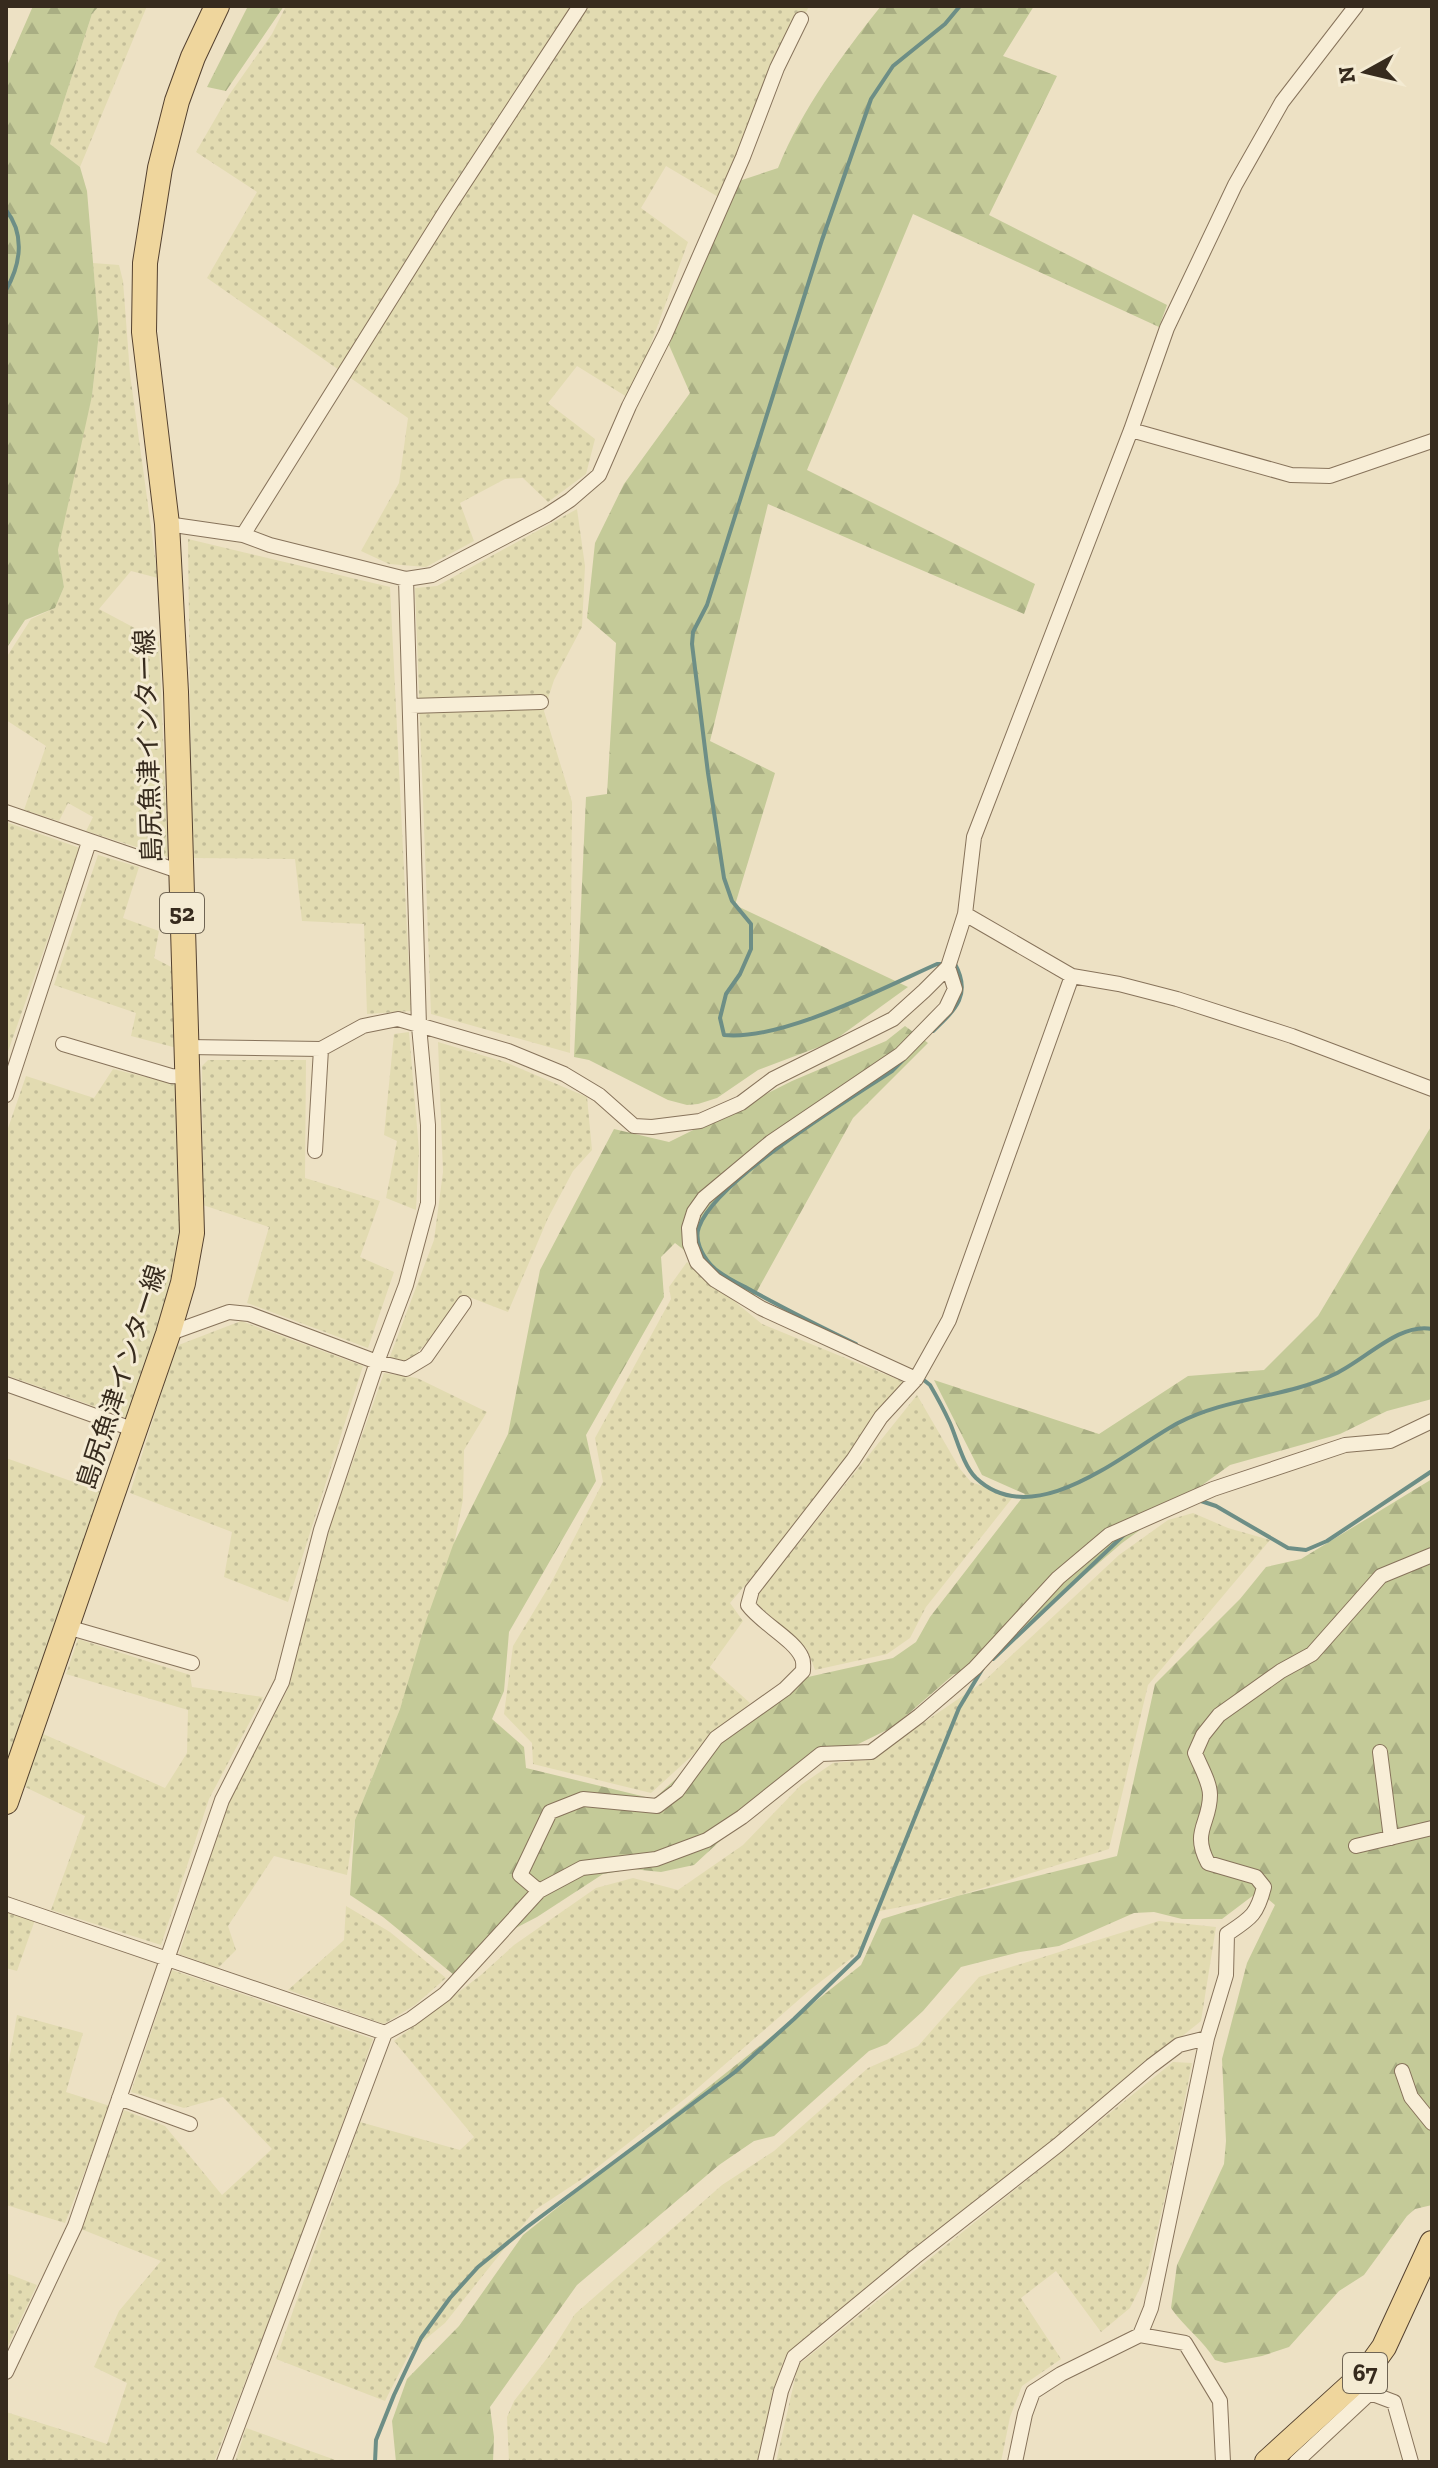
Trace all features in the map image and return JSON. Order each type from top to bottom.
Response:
[{"type":"main road","name":"島尻魚津インター線","points":[[6,1802],[168,1334],[186,1271],[192,1233],[176,692],[167,524],[144,332],[145,263],[160,168],[177,101],[221,7]]},
{"type":"main road","name":"67","points":[[1267,2462],[1366,2372],[1384,2347],[1432,2243]]},
{"type":"street","points":[[243,535],[447,209],[580,6]]},
{"type":"street","points":[[188,1047],[321,1049],[363,1026],[398,1019],[508,1051],[564,1074],[599,1095],[634,1126],[652,1127],[700,1121],[741,1103],[773,1079],[893,1019],[948,967],[965,914],[974,837],[1131,430],[1167,328],[1235,185],[1282,102],[1356,6]]},
{"type":"street","points":[[167,524],[243,535],[270,545],[406,579],[432,575],[570,500],[599,475],[665,335],[743,157],[777,68],[801,19]]},
{"type":"street","points":[[1131,430],[1291,475],[1330,476],[1432,441]]},
{"type":"street","points":[[6,2372],[75,2226],[222,1800],[282,1682],[321,1530],[406,1285],[428,1203],[428,1125],[419,1026],[406,579]]},
{"type":"street","points":[[410,706],[541,702]]},
{"type":"street","points":[[6,812],[181,872]]},
{"type":"street","points":[[6,1095],[89,842]]},
{"type":"street","points":[[965,914],[1072,976],[1177,999],[1292,1036],[1432,1089]]},
{"type":"street","points":[[916,1379],[761,1308],[715,1280],[697,1262],[690,1244],[689,1228],[694,1212],[704,1198],[771,1142],[901,1054],[946,1008],[955,989],[948,967]]},
{"type":"street","points":[[539,1891],[520,1875],[550,1812],[583,1799],[657,1806],[677,1791],[716,1738],[785,1689],[803,1671],[802,1658],[778,1632],[756,1617],[748,1605],[752,1590],[853,1460],[881,1417],[916,1379],[949,1320],[1072,976]]},
{"type":"street","points":[[63,1044],[171,1076],[189,1077]]},
{"type":"street","points":[[315,1151],[321,1049]]},
{"type":"street","points":[[168,1334],[229,1312],[249,1314],[377,1362],[406,1369],[426,1357],[464,1303]]},
{"type":"street","points":[[6,1384],[135,1430]]},
{"type":"street","points":[[224,2462],[385,2033],[411,2019],[445,1994],[539,1891],[582,1868],[656,1859],[707,1840],[742,1817],[821,1754],[871,1752],[975,1668],[1058,1578],[1109,1535],[1213,1489],[1345,1445],[1390,1441],[1432,1421]]},
{"type":"street","points":[[1140,2335],[1151,2308],[1207,2038],[1226,1975],[1227,1934],[1248,1920],[1259,1907],[1264,1887],[1256,1877],[1208,1863],[1202,1851],[1201,1828],[1210,1794],[1195,1753],[1203,1735],[1219,1715],[1281,1671],[1312,1654],[1381,1576],[1432,1555]]},
{"type":"street","points":[[67,1627],[192,1663]]},
{"type":"street","points":[[1380,1752],[1391,1838]]},
{"type":"street","points":[[1356,1846],[1432,1828]]},
{"type":"street","points":[[6,1904],[385,2033]]},
{"type":"street","points":[[765,2462],[781,2391],[794,2357],[1058,2145],[1151,2066],[1179,2045],[1207,2038]]},
{"type":"street","points":[[1402,2071],[1411,2097],[1432,2123]]},
{"type":"street","points":[[119,2098],[190,2124]]},
{"type":"street","points":[[1015,2462],[1033,2392],[1074,2367],[1140,2335],[1185,2343],[1220,2401],[1223,2462]]},
{"type":"street","points":[[1300,2461],[1370,2393],[1394,2402],[1411,2462]]},
{"type":"shaded area","points":[[99,6],[147,6],[80,167],[50,144],[92,14]]},
{"type":"shaded area","points":[[286,6],[809,6],[720,198],[666,166],[641,208],[688,242],[648,352],[627,397],[577,366],[548,403],[595,439],[586,474],[548,502],[523,478],[505,479],[460,503],[474,541],[426,567],[389,564],[361,551],[399,483],[408,418],[207,278],[257,192],[196,152],[229,95],[272,34]]},
{"type":"shaded area","points":[[93,263],[119,265],[123,281],[130,374],[158,578],[131,571],[99,609],[159,641],[168,857],[86,831],[93,817],[68,803],[59,821],[24,810],[46,746],[6,720],[6,658],[31,619],[55,608],[64,587],[58,550],[68,486],[92,396],[99,333]]},
{"type":"shaded area","points":[[577,509],[585,566],[582,627],[554,680],[544,711],[572,802],[570,1053],[431,1014],[415,588],[437,586]]},
{"type":"shaded area","points":[[188,539],[390,587],[411,1011],[367,1014],[364,924],[302,921],[295,859],[192,858]]},
{"type":"shaded area","points":[[6,822],[80,848],[6,1057]]},
{"type":"shaded area","points":[[98,855],[139,867],[123,918],[159,931],[154,958],[175,969],[177,1048],[131,1036],[136,1013],[54,985]]},
{"type":"shaded area","points":[[409,1032],[419,1151],[416,1210],[386,1198],[397,1141],[384,1135],[394,1034]]},
{"type":"shaded area","points":[[438,1042],[505,1062],[587,1097],[592,1150],[573,1171],[548,1218],[508,1312],[464,1295],[432,1337],[411,1359],[401,1363],[389,1359],[434,1240],[443,1172]]},
{"type":"shaded area","points":[[208,1060],[306,1060],[305,1178],[380,1201],[360,1257],[394,1272],[368,1348],[247,1303],[269,1227],[203,1205],[202,1066]]},
{"type":"shaded area","points":[[113,1069],[178,1085],[182,1216],[177,1270],[130,1419],[6,1375],[6,1134],[26,1076],[94,1098]]},
{"type":"shaded area","points":[[687,1262],[762,1324],[904,1382],[730,1603],[743,1621],[710,1667],[750,1703],[651,1793],[533,1764],[532,1743],[504,1714],[513,1646],[551,1583],[603,1482],[595,1438],[671,1299],[669,1287]]},
{"type":"shaded area","points":[[241,1321],[363,1366],[288,1602],[224,1577],[232,1532],[130,1493],[176,1346]]},
{"type":"shaded area","points":[[384,1373],[417,1378],[487,1412],[464,1450],[463,1500],[453,1549],[400,1709],[355,1820],[347,1875],[274,1856],[228,1926],[236,1950],[218,1968],[179,1954],[229,1798],[287,1691],[330,1526]]},
{"type":"shaded area","points":[[917,1395],[960,1469],[971,1482],[1013,1497],[926,1607],[910,1638],[887,1654],[815,1670],[807,1649],[757,1604],[760,1591]]},
{"type":"shaded area","points":[[6,1458],[102,1492],[6,1765]]},
{"type":"shaded area","points":[[1193,1513],[1228,1528],[1270,1540],[1148,1685],[1109,1849],[957,1896],[880,1911],[857,1954],[811,1989],[691,2094],[585,2177],[535,2210],[445,2323],[410,2352],[385,2401],[276,2359],[360,2122],[460,2150],[474,2137],[394,2041],[481,1975],[514,1945],[596,1888],[633,1878],[678,1890],[743,1845],[801,1785],[833,1763],[869,1760],[983,1682],[1119,1555],[1168,1520]]},
{"type":"shaded area","points":[[78,1639],[190,1675],[192,1687],[263,1697],[209,1799],[161,1945],[51,1910],[85,1816],[23,1786],[41,1733],[165,1788],[187,1753],[188,1710],[66,1674]]},
{"type":"shaded area","points":[[346,1906],[390,1932],[446,1978],[415,2005],[384,2024],[288,1990],[344,1940]]},
{"type":"shaded area","points":[[6,1912],[35,1920],[17,1971],[6,1968]]},
{"type":"shaded area","points":[[1159,1921],[1216,1927],[1201,2021],[786,2356],[773,2390],[758,2462],[509,2462],[507,2417],[514,2401],[548,2357],[575,2314],[722,2185],[774,2151],[868,2068],[918,2046],[979,1977]]},
{"type":"shaded area","points":[[172,1970],[373,2039],[214,2462],[6,2462],[6,2412],[107,2444],[127,2383],[94,2367],[119,2311],[161,2261],[81,2229],[124,2110],[165,2126],[222,2195],[272,2149],[223,2097],[184,2108],[131,2092]]},
{"type":"shaded area","points":[[17,2015],[83,2033],[66,2092],[110,2106],[65,2223],[6,2205],[6,2077]]},
{"type":"shaded area","points":[[1173,2062],[1192,2063],[1147,2274],[1130,2308],[1101,2332],[1056,2271],[1021,2298],[1061,2359],[1022,2386],[1010,2417],[1001,2462],[776,2462],[798,2365]]},
{"type":"shaded area","points":[[6,2273],[37,2285],[6,2350]]},
{"type":"shaded area","points":[[246,2428],[341,2462],[235,2462]]},
{"type":"green space","points":[[33,6],[99,6],[92,14],[50,144],[80,167],[87,191],[99,333],[92,396],[58,550],[64,587],[55,608],[25,620],[6,649],[6,68]]},
{"type":"green space","points":[[248,6],[284,6],[226,91],[207,87]]},
{"type":"green space","points":[[881,6],[1034,6],[1003,56],[1057,76],[989,215],[1167,305],[1159,327],[913,214],[807,470],[1035,584],[1024,614],[768,504],[710,741],[775,773],[735,905],[908,987],[832,1042],[758,1070],[717,1098],[687,1105],[668,1100],[589,1060],[574,1057],[586,797],[607,794],[616,643],[587,618],[595,543],[624,484],[690,393],[669,345],[739,181],[778,168],[824,83]]},
{"type":"green space","points":[[905,1026],[928,1043],[853,1118],[751,1302],[675,1243],[661,1257],[664,1297],[586,1435],[596,1481],[509,1632],[504,1691],[492,1719],[524,1747],[526,1768],[654,1799],[722,1736],[799,1679],[893,1658],[916,1642],[930,1617],[1025,1494],[982,1475],[934,1380],[1099,1434],[1188,1376],[1264,1370],[1318,1316],[1432,1125],[1432,1399],[1387,1411],[1340,1434],[1230,1465],[1122,1543],[987,1659],[953,1675],[893,1727],[787,1779],[694,1865],[661,1872],[632,1869],[603,1874],[537,1917],[483,1945],[454,1975],[383,1917],[350,1895],[355,1820],[400,1709],[453,1545],[508,1434],[540,1270],[614,1129],[669,1142],[792,1081],[886,1041]]},
{"type":"green space","points":[[1432,1479],[1432,2205],[1415,2209],[1407,2216],[1364,2275],[1339,2291],[1289,2347],[1225,2363],[1215,2360],[1171,2308],[1177,2265],[1224,2164],[1226,2141],[1222,2059],[1247,1963],[1275,1905],[1259,1891],[1222,1919],[1182,1919],[1154,1912],[1134,1913],[1059,1946],[961,1967],[923,2011],[887,2044],[869,2051],[774,2136],[754,2141],[719,2165],[577,2285],[490,2407],[493,2462],[396,2462],[392,2421],[407,2379],[459,2326],[523,2235],[861,1965],[882,1919],[957,1896],[1117,1856],[1155,1684],[1240,1599],[1266,1567],[1301,1559]]},
{"type":"waterway","points":[[933,1031],[959,1001],[962,985],[955,964],[937,964],[803,1022],[748,1035],[724,1035],[720,1018],[726,994],[740,974],[751,949],[751,924],[732,901],[724,878],[692,644],[693,632],[707,605],[822,240],[871,99],[893,66],[945,24],[960,6]]},
{"type":"waterway","points":[[6,210],[16,229],[19,249],[15,270],[6,290]]},
{"type":"waterway","points":[[856,1344],[719,1272],[702,1252],[698,1232],[710,1208],[756,1165],[892,1071],[904,1059]]},
{"type":"waterway","points":[[920,1377],[935,1394],[971,1473],[999,1493],[1025,1497],[1052,1493],[1080,1482],[1197,1414],[1316,1382],[1346,1368],[1395,1336],[1420,1328],[1432,1329]]},
{"type":"waterway","points":[[1198,1500],[1216,1506],[1288,1548],[1306,1550],[1327,1541],[1432,1471]]},
{"type":"waterway","points":[[993,1659],[1126,1533]]},
{"type":"waterway","points":[[375,2462],[376,2440],[421,2338],[450,2298],[478,2267],[735,2072],[859,1956],[959,1708],[983,1668]]}]
